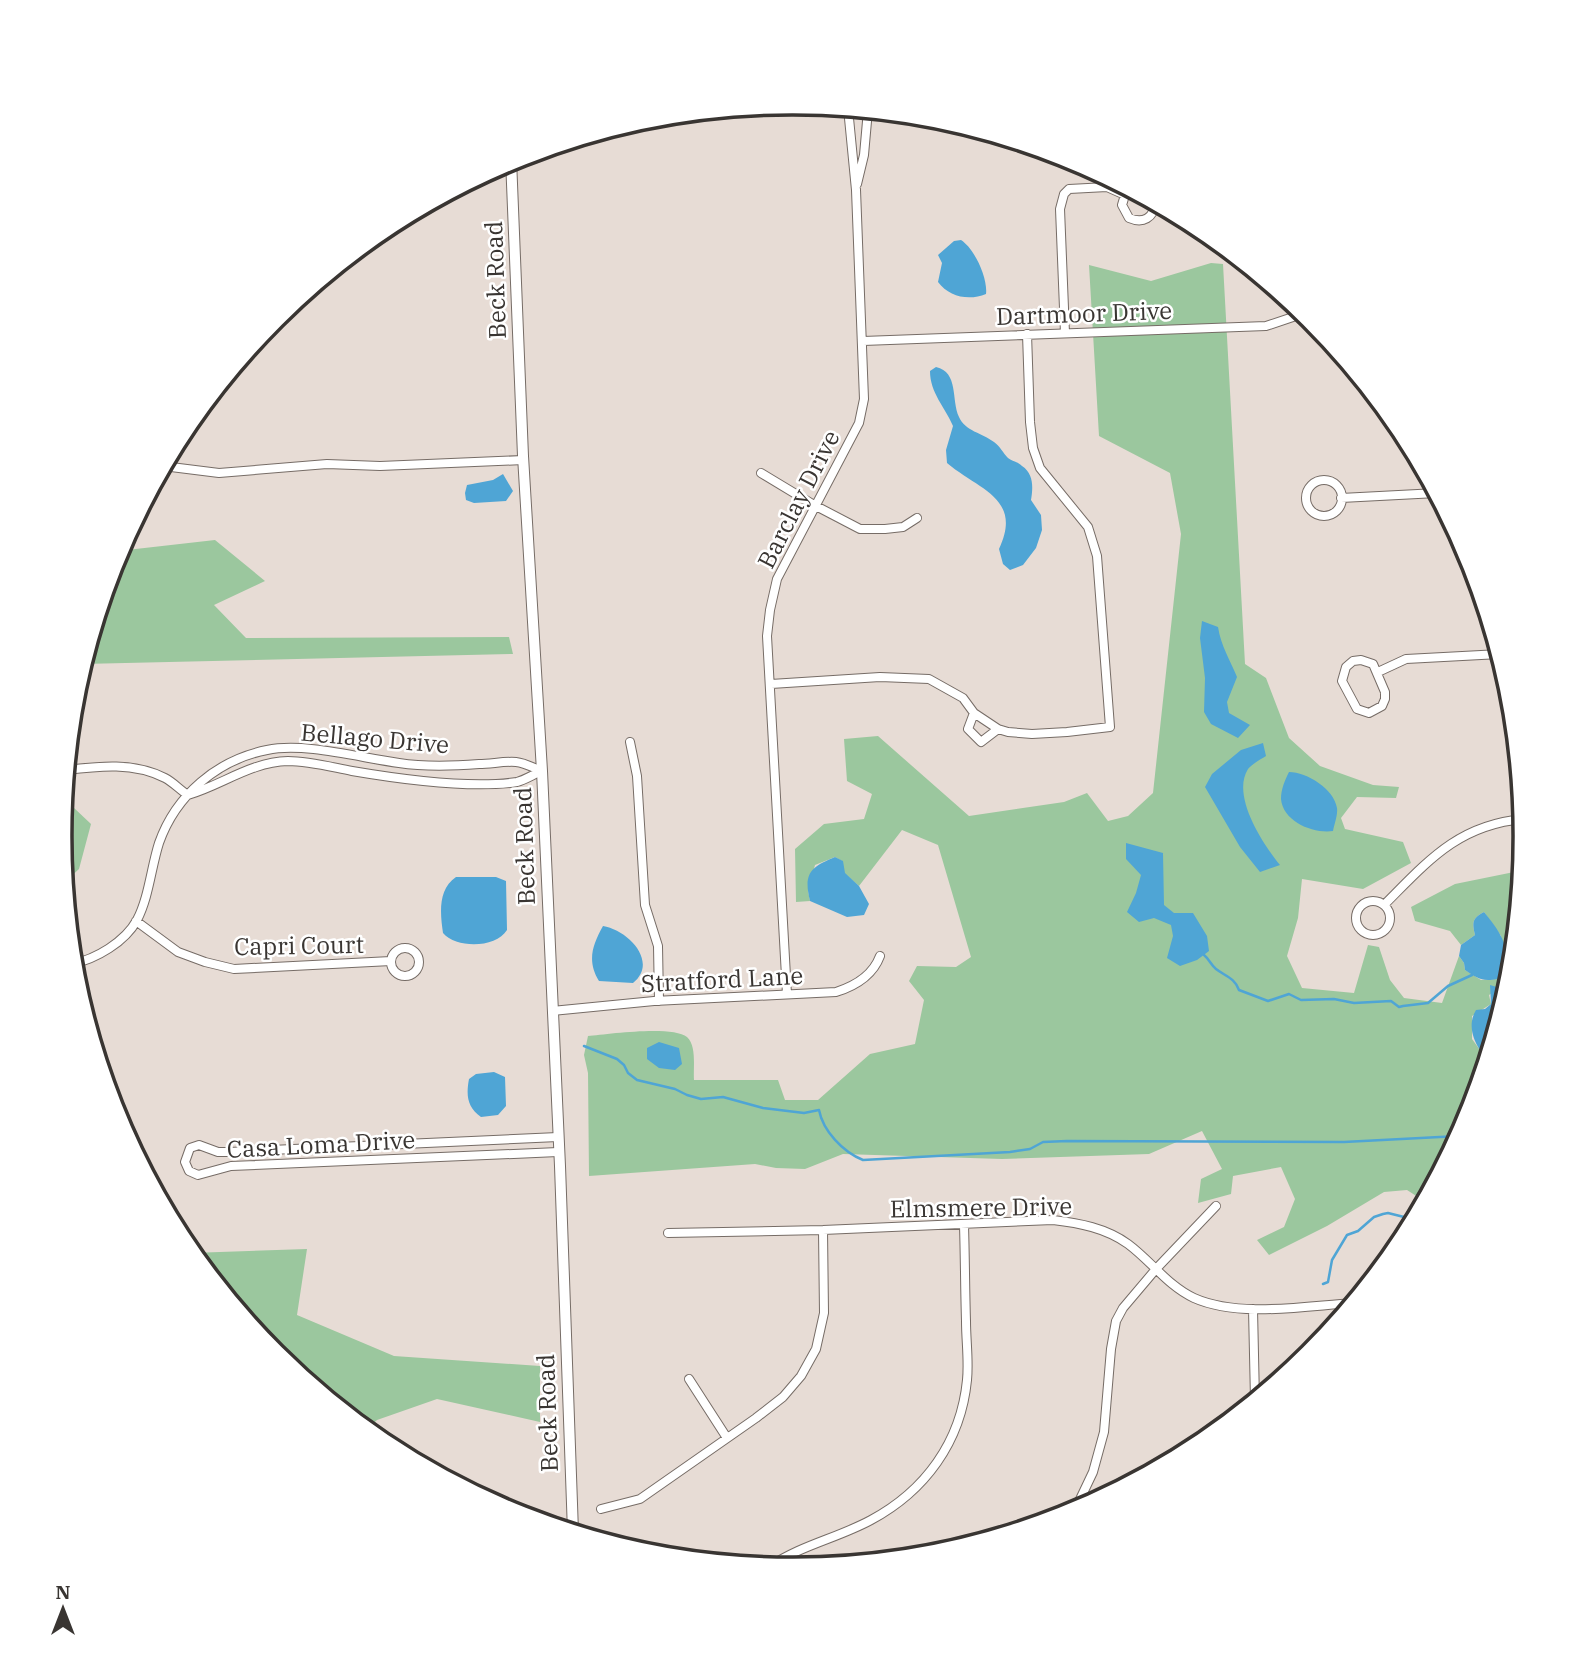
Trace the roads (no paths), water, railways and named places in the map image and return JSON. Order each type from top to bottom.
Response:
[{"type":"main road","name":"Beck Road","points":[[512,173],[523,460],[542,771],[573,1522]]},
{"type":"street","name":"Barclay Drive","points":[[787,994],[767,636],[777,579],[859,423],[864,399],[856,190],[849,118]]},
{"type":"street","name":"Barclay Drive","points":[[856,190],[864,155],[867,119]]},
{"type":"street","points":[[1065,333],[1060,209],[1064,194],[1069,189],[1105,187]]},
{"type":"street","points":[[1126,198],[1123,210],[1134,220],[1149,217],[1153,212]]},
{"type":"street","name":"Dartmoor Drive","points":[[863,341],[1266,326],[1293,317]]},
{"type":"street","points":[[771,684],[880,677],[929,679],[962,698],[974,713],[1008,733],[1031,734],[1110,727],[1097,556],[1088,527],[1040,468],[1033,448],[1027,334]]},
{"type":"street","points":[[173,467],[219,473],[327,464],[380,466],[523,460]]},
{"type":"street","points":[[761,472],[814,505],[860,529],[886,530],[903,527],[918,518]]},
{"type":"street","points":[[1324,480],[1338,487],[1341,498],[1338,509],[1327,516],[1315,514],[1310,510],[1306,499],[1309,487],[1324,480]]},
{"type":"street","points":[[1341,498],[1427,494]]},
{"type":"street","points":[[1378,672],[1406,659],[1490,655]]},
{"type":"street","points":[[1361,660],[1373,664],[1378,672],[1385,694],[1384,701],[1377,710],[1362,712],[1356,707],[1342,683],[1343,671],[1349,663],[1361,660]]},
{"type":"street","points":[[974,713],[968,729],[981,741],[998,729]]},
{"type":"street","points":[[630,742],[638,776],[645,905],[658,946],[659,1001]]},
{"type":"street","name":"Bellago Drive","points":[[83,960],[104,952],[122,938],[136,921],[160,842],[172,818],[200,780],[222,765],[267,750],[336,753],[401,764],[518,762],[542,771]]},
{"type":"street","name":"Bellago Drive","points":[[188,795],[208,789],[229,776],[271,762],[291,761],[400,779],[473,783],[519,782],[542,771]]},
{"type":"street","points":[[75,769],[118,766],[138,770],[165,778],[188,795]]},
{"type":"street","points":[[1384,905],[1433,857],[1456,840],[1489,824],[1513,818]]},
{"type":"street","points":[[1373,901],[1384,905],[1390,914],[1386,929],[1371,936],[1361,931],[1357,926],[1356,915],[1362,905],[1373,901]]},
{"type":"street","name":"Capri Court","points":[[136,921],[178,952],[234,969],[391,961]]},
{"type":"street","name":"Stratford Lane","points":[[552,1011],[659,1001],[836,992],[851,987],[876,966],[880,956]]},
{"type":"street","name":"Casa Loma Drive","points":[[558,1137],[229,1152],[218,1152],[199,1145],[190,1149],[185,1162],[189,1171],[198,1175],[231,1166],[558,1152]]},
{"type":"street","points":[[1082,1496],[1093,1472],[1104,1432],[1116,1321],[1129,1300],[1216,1206]]},
{"type":"street","name":"Elmsmere Drive","points":[[668,1233],[823,1230],[1053,1220],[1074,1222],[1113,1234],[1180,1290],[1195,1298],[1226,1307],[1253,1309],[1340,1304]]},
{"type":"street","points":[[787,1557],[810,1544],[870,1520],[906,1497],[933,1470],[953,1437],[967,1380],[964,1225]]},
{"type":"street","points":[[601,1509],[640,1499],[783,1397],[801,1376],[816,1349],[824,1313],[823,1230]]},
{"type":"street","points":[[1253,1309],[1255,1389]]},
{"type":"street","points":[[689,1379],[727,1438]]},
{"type":"water","points":[[961,240],[971,250],[979,265],[985,280],[986,294],[960,296],[948,291],[938,282],[942,263],[938,255],[954,241]]},
{"type":"water","points":[[936,367],[943,370],[951,381],[962,422],[996,444],[1008,458],[1026,469],[1031,477],[1031,500],[1041,515],[1042,530],[1036,548],[1023,565],[1010,570],[1003,564],[999,549],[1005,532],[1006,518],[1002,506],[984,489],[947,463],[946,450],[953,426],[932,386],[930,371]]},
{"type":"water","points":[[503,474],[513,491],[506,501],[474,503],[466,500],[467,485],[493,480]]},
{"type":"water","points":[[1202,621],[1218,627],[1223,647],[1237,677],[1227,702],[1229,713],[1250,725],[1238,738],[1211,724],[1204,712],[1205,678],[1200,638]]},
{"type":"water","points":[[1263,743],[1266,756],[1248,769],[1243,792],[1258,833],[1280,865],[1260,872],[1240,847],[1205,787],[1212,774],[1241,750]]},
{"type":"water","points":[[1289,772],[1311,778],[1331,794],[1337,808],[1333,831],[1309,828],[1287,814],[1281,799],[1282,788]]},
{"type":"water","points":[[1126,843],[1163,853],[1164,905],[1174,913],[1193,913],[1207,936],[1209,951],[1197,960],[1180,966],[1167,958],[1173,936],[1171,925],[1154,918],[1139,922],[1127,912],[1141,875],[1126,859]]},
{"type":"water","points":[[835,857],[843,861],[845,873],[859,886],[869,904],[864,915],[847,917],[810,901],[808,884],[811,872]]},
{"type":"water","points":[[456,877],[496,877],[506,881],[507,930],[502,936],[486,943],[467,944],[457,942],[443,933],[443,895]]},
{"type":"water","points":[[1484,912],[1504,944],[1497,979],[1480,979],[1465,970],[1459,956],[1461,945],[1475,935],[1473,924],[1477,916]]},
{"type":"water","points":[[603,926],[630,940],[642,957],[640,975],[633,983],[599,981],[595,974],[592,954]]},
{"type":"water","points":[[1490,985],[1497,987],[1480,1050],[1473,1035],[1474,1015],[1476,1010],[1485,1009],[1491,1004]]},
{"type":"water","points":[[659,1042],[679,1048],[682,1064],[675,1070],[659,1068],[647,1059],[647,1048]]},
{"type":"water","points":[[494,1072],[505,1077],[506,1106],[498,1115],[481,1117],[469,1100],[469,1079],[476,1074]]},
{"type":"waterway","points":[[1204,955],[1216,969],[1232,980],[1239,990],[1268,1001],[1289,994],[1301,1000],[1334,999],[1354,1003],[1391,1001],[1399,1007],[1428,1003],[1448,986],[1472,975]]},
{"type":"waterway","points":[[584,1046],[617,1059],[637,1080],[675,1089],[701,1099],[723,1097],[763,1108],[804,1113],[819,1110],[825,1126],[835,1140],[848,1152],[863,1160],[1010,1152],[1030,1149],[1043,1142],[1067,1141],[1344,1142],[1447,1137]]},
{"type":"waterway","points":[[1323,1284],[1328,1282],[1332,1260],[1347,1235],[1383,1214],[1404,1217]]}]
